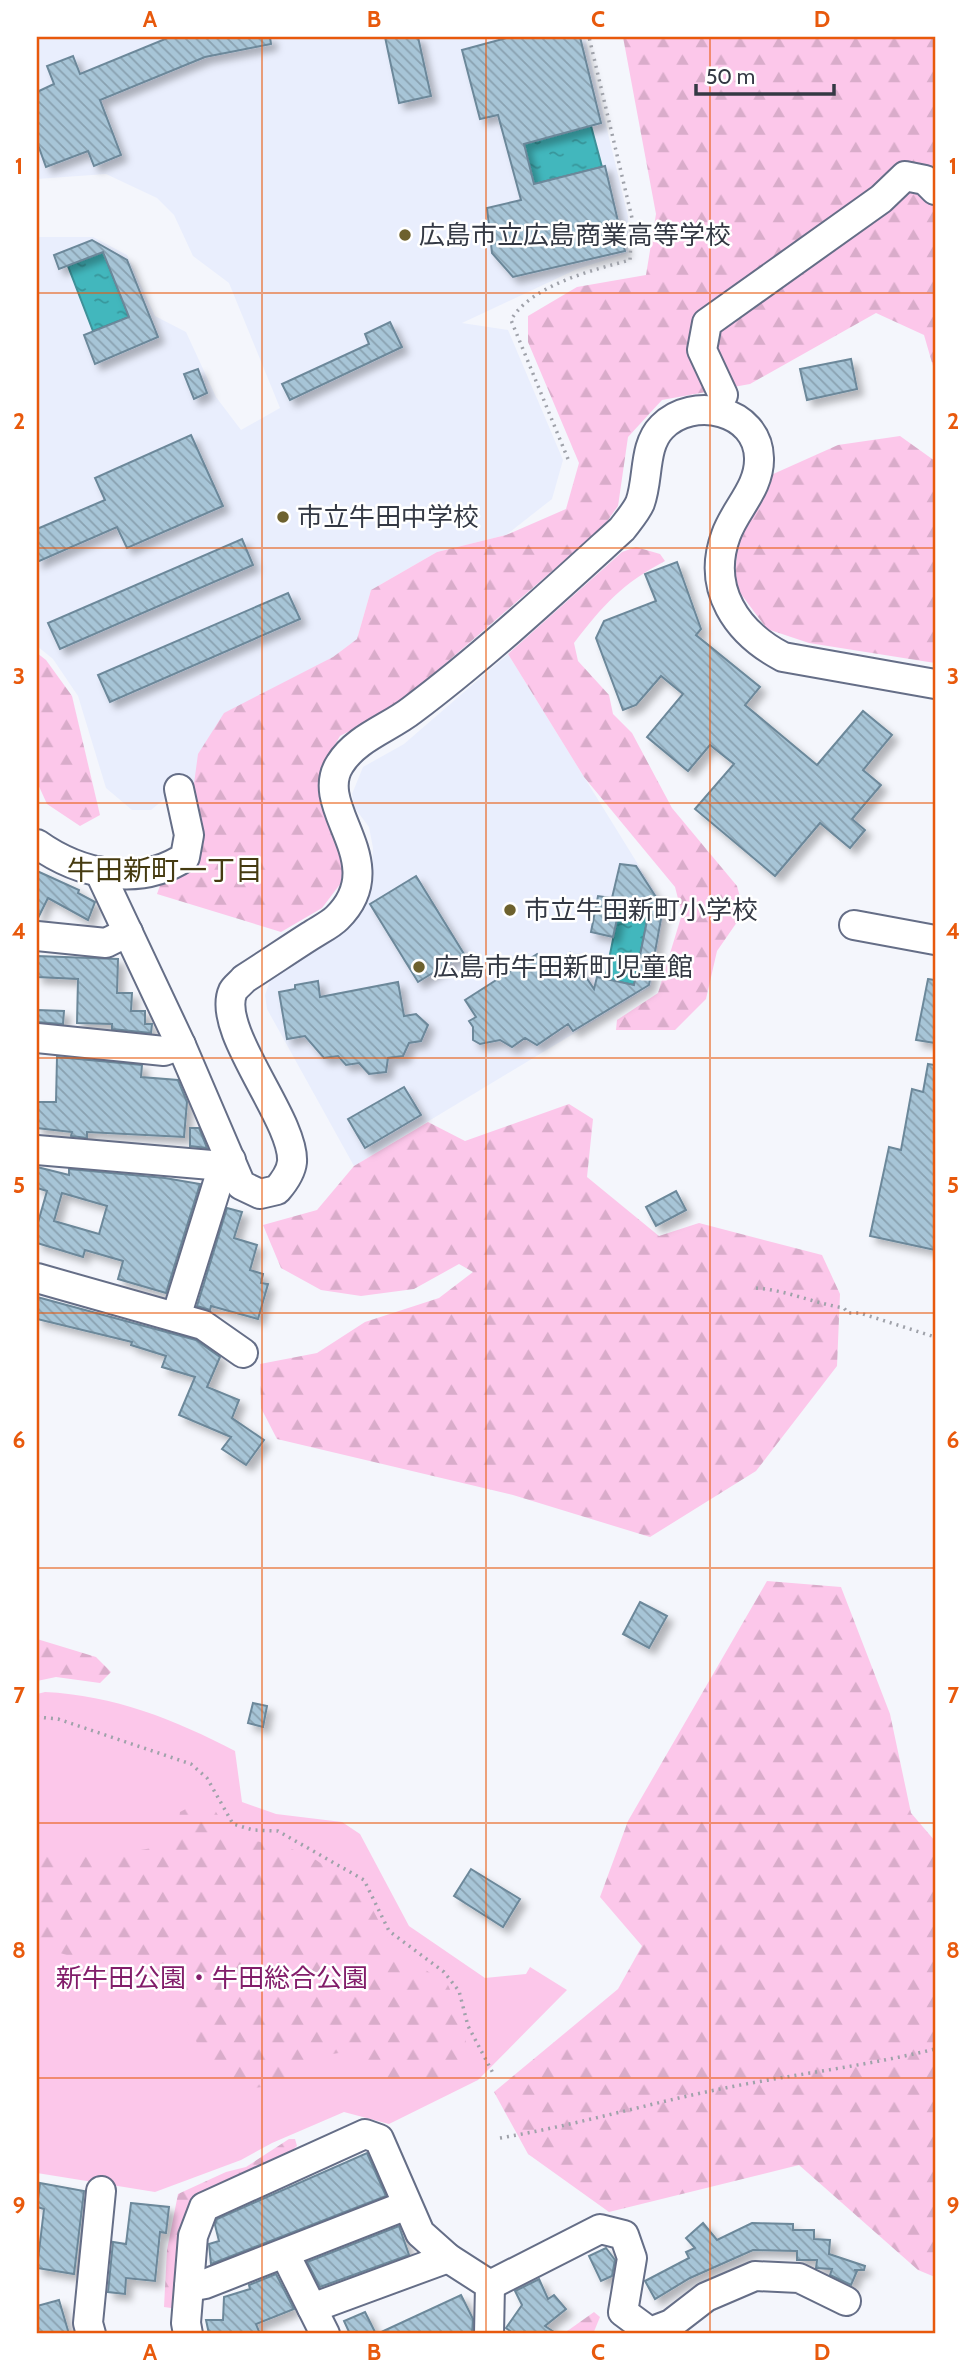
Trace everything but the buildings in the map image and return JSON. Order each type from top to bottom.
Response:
[{"type":"street","points":[[723,395],[702,350],[708,323],[881,199],[905,176],[925,180],[935,190]]},
{"type":"street","points":[[99,872],[181,1045],[227,1163],[241,1185],[260,1194],[277,1190],[292,1162],[289,1142],[244,1048],[231,1013],[232,992],[244,979],[338,918],[353,892],[359,865],[352,840],[336,805],[334,780],[339,764],[358,744],[413,710],[622,529],[639,505],[651,446],[662,427],[697,411],[731,414],[744,423],[756,441],[759,459],[756,481],[726,535],[721,556],[728,606],[740,626],[761,646],[783,657],[935,684]]},
{"type":"street","points":[[37,844],[58,859],[99,872],[134,875],[166,870],[185,857],[189,835],[179,789]]},
{"type":"street","points":[[854,925],[935,940]]},
{"type":"street","points":[[37,936],[106,943],[128,932]]},
{"type":"street","points":[[37,1038],[164,1051],[181,1045]]},
{"type":"street","points":[[37,1150],[227,1163]]},
{"type":"street","points":[[176,1317],[227,1163]]},
{"type":"street","points":[[37,1278],[203,1325],[243,1353]]},
{"type":"street","points":[[188,2334],[186,2323],[193,2236],[204,2207],[365,2134],[379,2139],[420,2233],[448,2258],[490,2285]]},
{"type":"street","points":[[92,2334],[89,2323],[101,2191]]},
{"type":"street","points":[[189,2287],[205,2284],[285,2254],[407,2205]]},
{"type":"street","points":[[490,2285],[600,2229],[624,2235],[632,2258],[623,2312],[650,2332],[671,2324],[706,2297],[755,2276],[799,2278],[846,2301]]},
{"type":"street","points":[[285,2254],[326,2334]]},
{"type":"street","points":[[312,2308],[448,2258]]},
{"type":"street","points":[[489,2334],[490,2285]]},
{"type":"path","points":[[568,459],[511,320],[518,308],[575,275],[630,260],[632,218],[589,37]]},
{"type":"path","points":[[756,1288],[779,1290],[791,1297],[844,1308],[848,1313],[860,1313],[935,1337]]},
{"type":"path","points":[[37,1717],[58,1719],[191,1764],[208,1778],[233,1824],[253,1830],[278,1831],[364,1880],[388,1931],[444,1972],[459,1991],[468,2026],[494,2076]]},
{"type":"path","points":[[500,2138],[610,2118],[724,2088],[882,2062],[935,2049]]},
{"type":"shaded area","points":[[37,37],[585,37],[628,217],[628,253],[577,269],[462,323],[508,330],[563,460],[552,499],[506,535],[437,552],[371,590],[357,639],[333,657],[193,791],[163,800],[151,810],[132,810],[106,788],[78,696],[53,659],[37,646],[37,237],[93,237],[127,255],[155,316],[186,332],[216,397],[241,430],[280,408],[229,283],[193,256],[174,215],[157,198],[106,174],[37,179]]},
{"type":"shaded area","name":"市立牛田新町小学校","points":[[508,654],[665,908],[651,987],[354,1166],[267,1009],[265,995],[271,978],[365,895],[372,872],[373,848],[369,827],[354,807],[352,794],[363,767],[404,744]]},
{"type":"green space","points":[[623,37],[935,37],[935,373],[924,335],[876,313],[750,384],[662,400],[628,437],[618,506],[603,527],[394,708],[340,736],[326,760],[324,788],[344,851],[341,883],[322,908],[281,932],[157,894],[193,791],[198,754],[224,713],[333,657],[357,639],[371,590],[437,552],[506,535],[566,509],[579,463],[528,342],[528,316],[577,287],[646,275],[656,214]]},
{"type":"green space","points":[[900,436],[935,461],[935,663],[809,643],[767,629],[735,586],[738,529],[771,475],[838,445]]},
{"type":"green space","points":[[636,547],[660,554],[665,561],[625,587],[595,617],[574,643],[578,661],[609,695],[613,714],[632,733],[672,808],[737,886],[744,912],[717,951],[706,999],[675,1030],[616,1030],[617,1020],[658,993],[682,914],[675,887],[584,777],[508,654],[622,552]]},
{"type":"green space","points":[[37,653],[46,660],[72,696],[100,815],[80,826],[47,804],[37,782]]},
{"type":"green space","points":[[569,1104],[593,1119],[587,1177],[659,1236],[699,1223],[822,1255],[840,1294],[837,1366],[756,1471],[650,1537],[513,1495],[277,1439],[261,1408],[260,1364],[317,1353],[365,1322],[439,1298],[473,1272],[459,1264],[414,1289],[361,1296],[321,1290],[281,1268],[263,1225],[317,1210],[354,1166],[428,1122],[465,1141]]},
{"type":"green space","points":[[767,1581],[841,1587],[890,1714],[911,1813],[935,1841],[935,2277],[918,2270],[799,2165],[609,2212],[528,2154],[494,2092],[618,1989],[642,1946],[600,1897],[628,1821]]},
{"type":"green space","points":[[37,1639],[96,1657],[111,1672],[100,1683],[56,1677],[37,1681]]},
{"type":"green space","name":"新牛田公園・牛田総合公園","points":[[45,1692],[95,1698],[143,1711],[190,1729],[235,1751],[242,1802],[276,1814],[342,1822],[360,1834],[409,1926],[485,1978],[526,1974],[530,1967],[567,1990],[478,2080],[389,2124],[344,2112],[272,2143],[241,2160],[155,2192],[37,2173],[37,1694]]},
{"type":"green space","points":[[197,1803],[212,1805],[226,1829],[246,1840],[283,1845],[316,1860],[364,1893],[393,1948],[448,1985],[462,2017],[469,2063],[460,2081],[426,2084],[396,2080],[369,2071],[339,2053],[318,2056],[286,2084],[231,2091],[201,2052],[168,1978],[141,1958],[80,1959],[37,1946],[37,1847],[95,1858],[175,1844],[180,1812]]},
{"type":"green space","points":[[289,2139],[295,2139],[297,2146],[272,2167],[196,2198],[178,2309],[164,2307],[167,2250],[178,2194],[226,2172],[246,2167]]},
{"type":"green space","points":[[594,2312],[600,2317],[593,2334],[563,2334]]},
{"type":"water","points":[[591,126],[602,167],[534,184],[524,144]]},
{"type":"water","points":[[103,252],[129,317],[93,331],[68,266]]},
{"type":"water","points":[[619,910],[648,916],[634,985],[605,979]]},
{"type":"place","name":"広島市立広島商業高等学校","points":[[405,235]]},
{"type":"place","name":"市立牛田中学校","points":[[283,517]]},
{"type":"place","name":"市立牛田新町小学校","points":[[510,910]]},
{"type":"place","name":"広島市牛田新町児童館","points":[[419,967]]},
{"type":"district","name":"牛田新町一丁目","points":[[165,870]]}]
